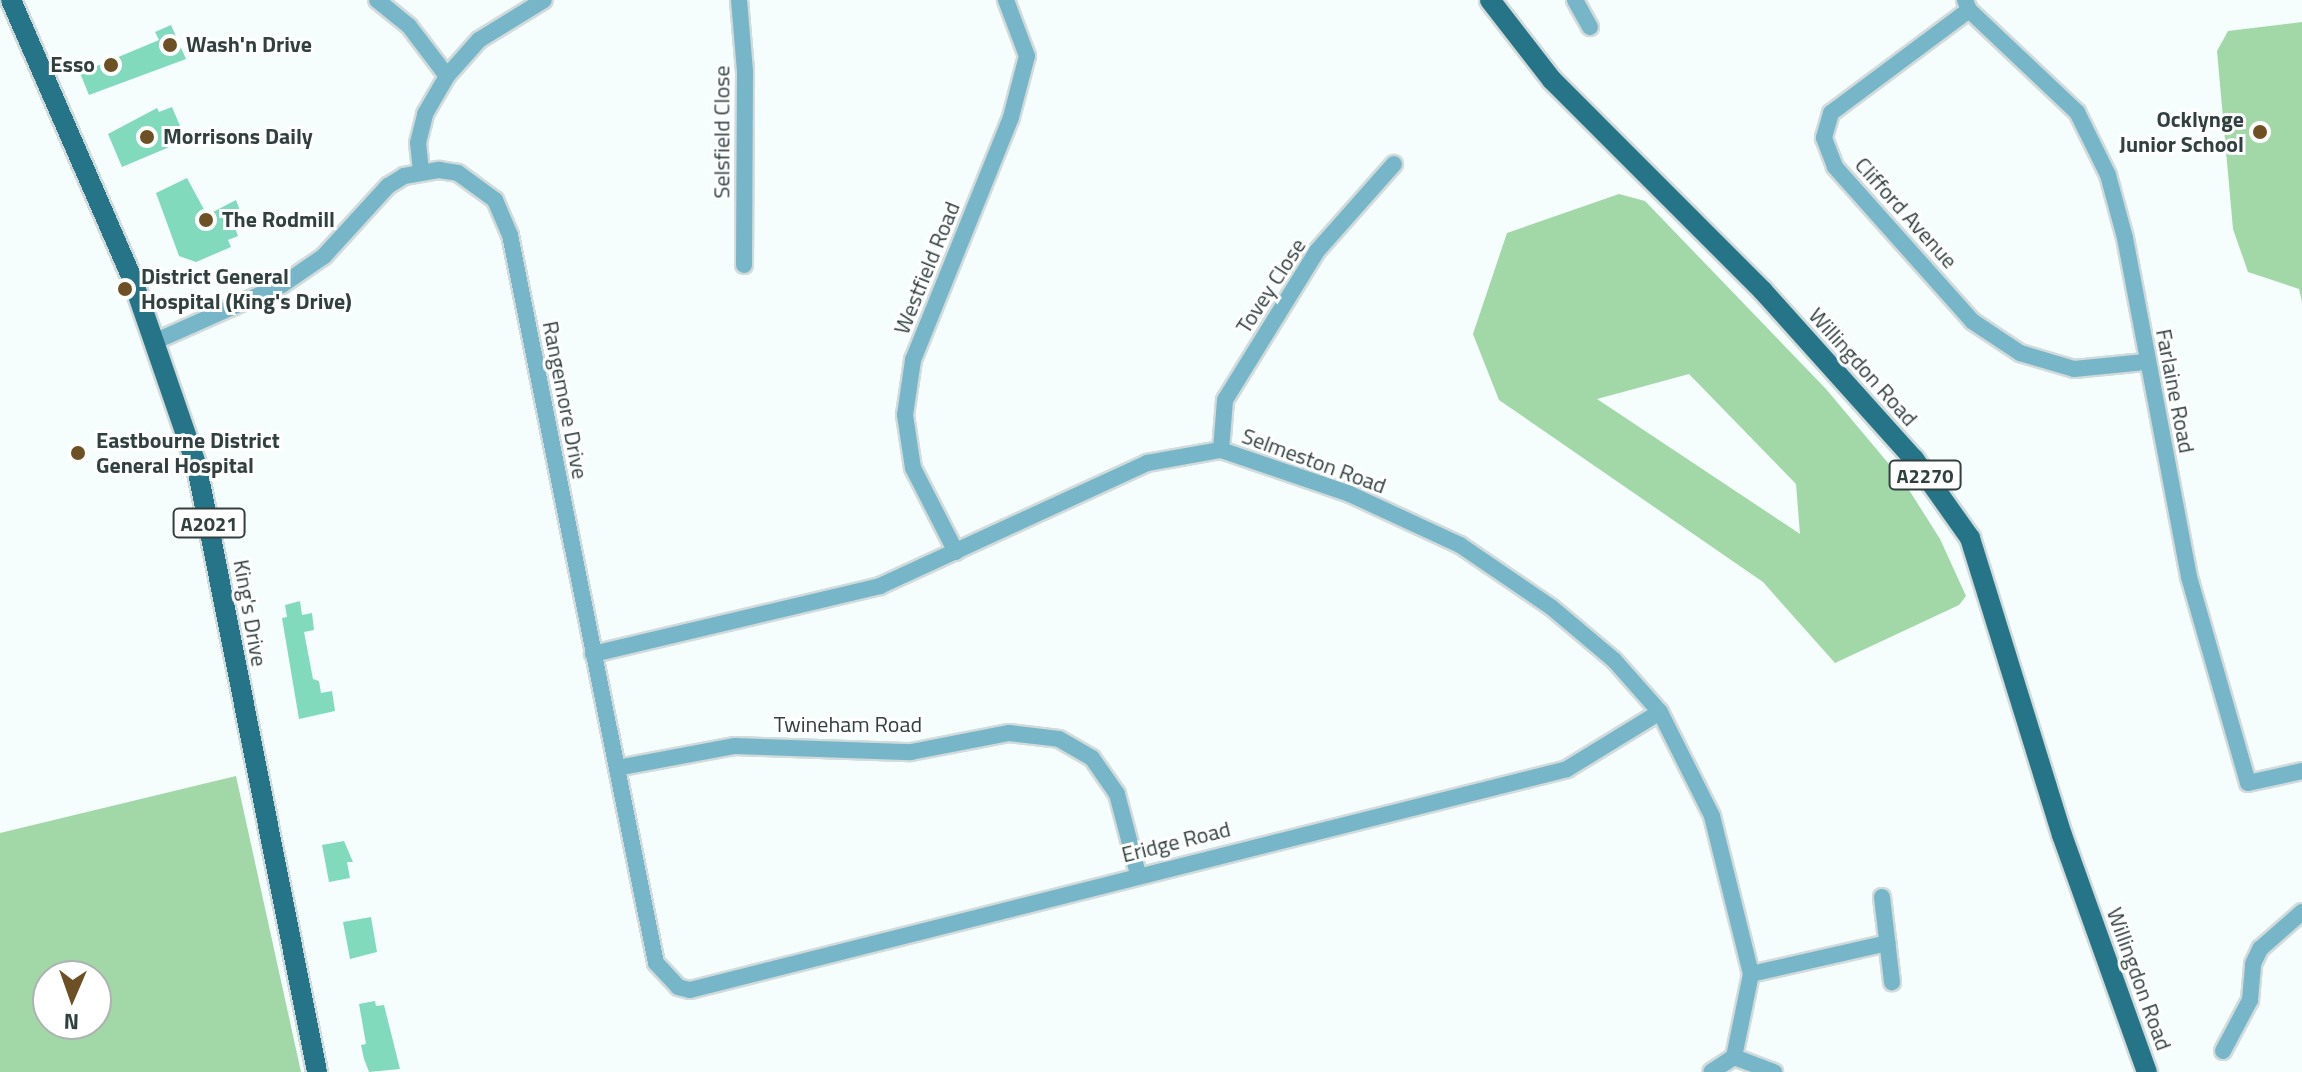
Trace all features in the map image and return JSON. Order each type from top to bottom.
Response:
[{"type":"main road","name":"King's Drive","points":[[11,0],[156,341],[197,467],[317,1072]]},
{"type":"main road","name":"Willingdon Road","points":[[1490,0],[1552,80],[1763,291],[1914,459],[1970,538],[2062,835],[2147,1072]]},
{"type":"street","points":[[377,0],[409,26],[447,76]]},
{"type":"street","points":[[156,341],[282,285],[324,256],[388,186],[421,171],[418,143],[425,114],[447,76],[479,40],[544,0]]},
{"type":"street","name":"Selsfield Close","points":[[739,0],[745,72],[744,265]]},
{"type":"street","name":"Westfield Road","points":[[956,552],[913,468],[905,415],[913,360],[1011,117],[1027,56],[1006,0]]},
{"type":"street","points":[[1575,0],[1590,27]]},
{"type":"street","name":"Farlaine Road","points":[[1967,5],[2077,112],[2108,175],[2122,225],[2145,362],[2189,577],[2248,783],[2302,771]]},
{"type":"street","name":"Clifford Avenue","points":[[1967,5],[1831,113],[1824,138],[1835,167],[1972,321],[2020,353],[2074,369],[2145,362]]},
{"type":"street","name":"Tovey Close","points":[[1221,450],[1225,400],[1317,251],[1394,164]]},
{"type":"street","name":"Rangemore Drive","points":[[421,171],[449,171],[473,180],[495,200],[510,235],[656,963],[678,987],[690,990]]},
{"type":"street","name":"Selmeston Road","points":[[593,654],[880,586],[1147,463],[1221,450],[1350,494],[1460,545],[1551,607],[1614,660],[1660,712],[1712,816],[1751,974],[1734,1057]]},
{"type":"street","name":"Eridge Road","points":[[690,990],[1138,874],[1567,769],[1660,712]]},
{"type":"street","name":"Twineham Road","points":[[617,768],[735,746],[911,752],[1009,733],[1059,739],[1092,758],[1117,794],[1138,874]]},
{"type":"street","points":[[1882,897],[1892,982]]},
{"type":"street","points":[[2223,1051],[2250,1000],[2253,964],[2260,949],[2302,912]]},
{"type":"street","points":[[1751,974],[1888,943]]},
{"type":"street","points":[[1711,1072],[1734,1057],[1774,1072]]},
{"type":"green space","name":"Ocklynge Junior School","points":[[2302,22],[2302,302],[2299,289],[2248,272],[2233,229],[2217,51],[2228,31]]},
{"type":"green space","points":[[1619,194],[1645,201],[1826,389],[1904,482],[1940,539],[1966,596],[1959,605],[1835,663],[1763,582],[1499,400],[1473,334],[1507,233]],"holes":[[[1689,374],[1796,484],[1800,534],[1597,399]]]},
{"type":"green space","points":[[236,776],[301,1072],[0,1072],[0,833]]},
{"type":"building","points":[[171,25],[186,59],[89,95],[80,73],[159,40],[155,32]]},
{"type":"building","name":"Morrisons Daily","points":[[172,107],[186,140],[122,167],[108,134],[157,108],[159,112]]},
{"type":"building","name":"The Rodmill","points":[[187,178],[207,215],[236,200],[245,224],[235,228],[238,236],[228,240],[231,247],[196,262],[179,256],[156,193]]},
{"type":"building","points":[[300,601],[302,615],[312,613],[314,630],[304,632],[313,679],[319,681],[321,693],[332,691],[335,711],[299,719],[282,618],[287,617],[285,605]]},
{"type":"building","points":[[344,841],[353,862],[347,862],[350,878],[329,882],[322,845]]},
{"type":"building","points":[[371,917],[377,952],[350,959],[343,922]]},
{"type":"building","points":[[375,1001],[376,1006],[384,1005],[400,1069],[369,1072],[364,1059],[361,1045],[366,1044],[359,1004]]},
{"type":"place","name":"Wash'n Drive","points":[[170,45]]},
{"type":"place","name":"Esso","points":[[111,65]]},
{"type":"place","name":"Ocklynge Junior School","points":[[2260,132]]},
{"type":"place","name":"Morrisons Daily","points":[[147,137]]},
{"type":"place","name":"The Rodmill","points":[[206,220]]},
{"type":"place","name":"District General Hospital (King's Drive)","points":[[125,289]]},
{"type":"place","name":"Eastbourne District General Hospital","points":[[78,453]]}]
